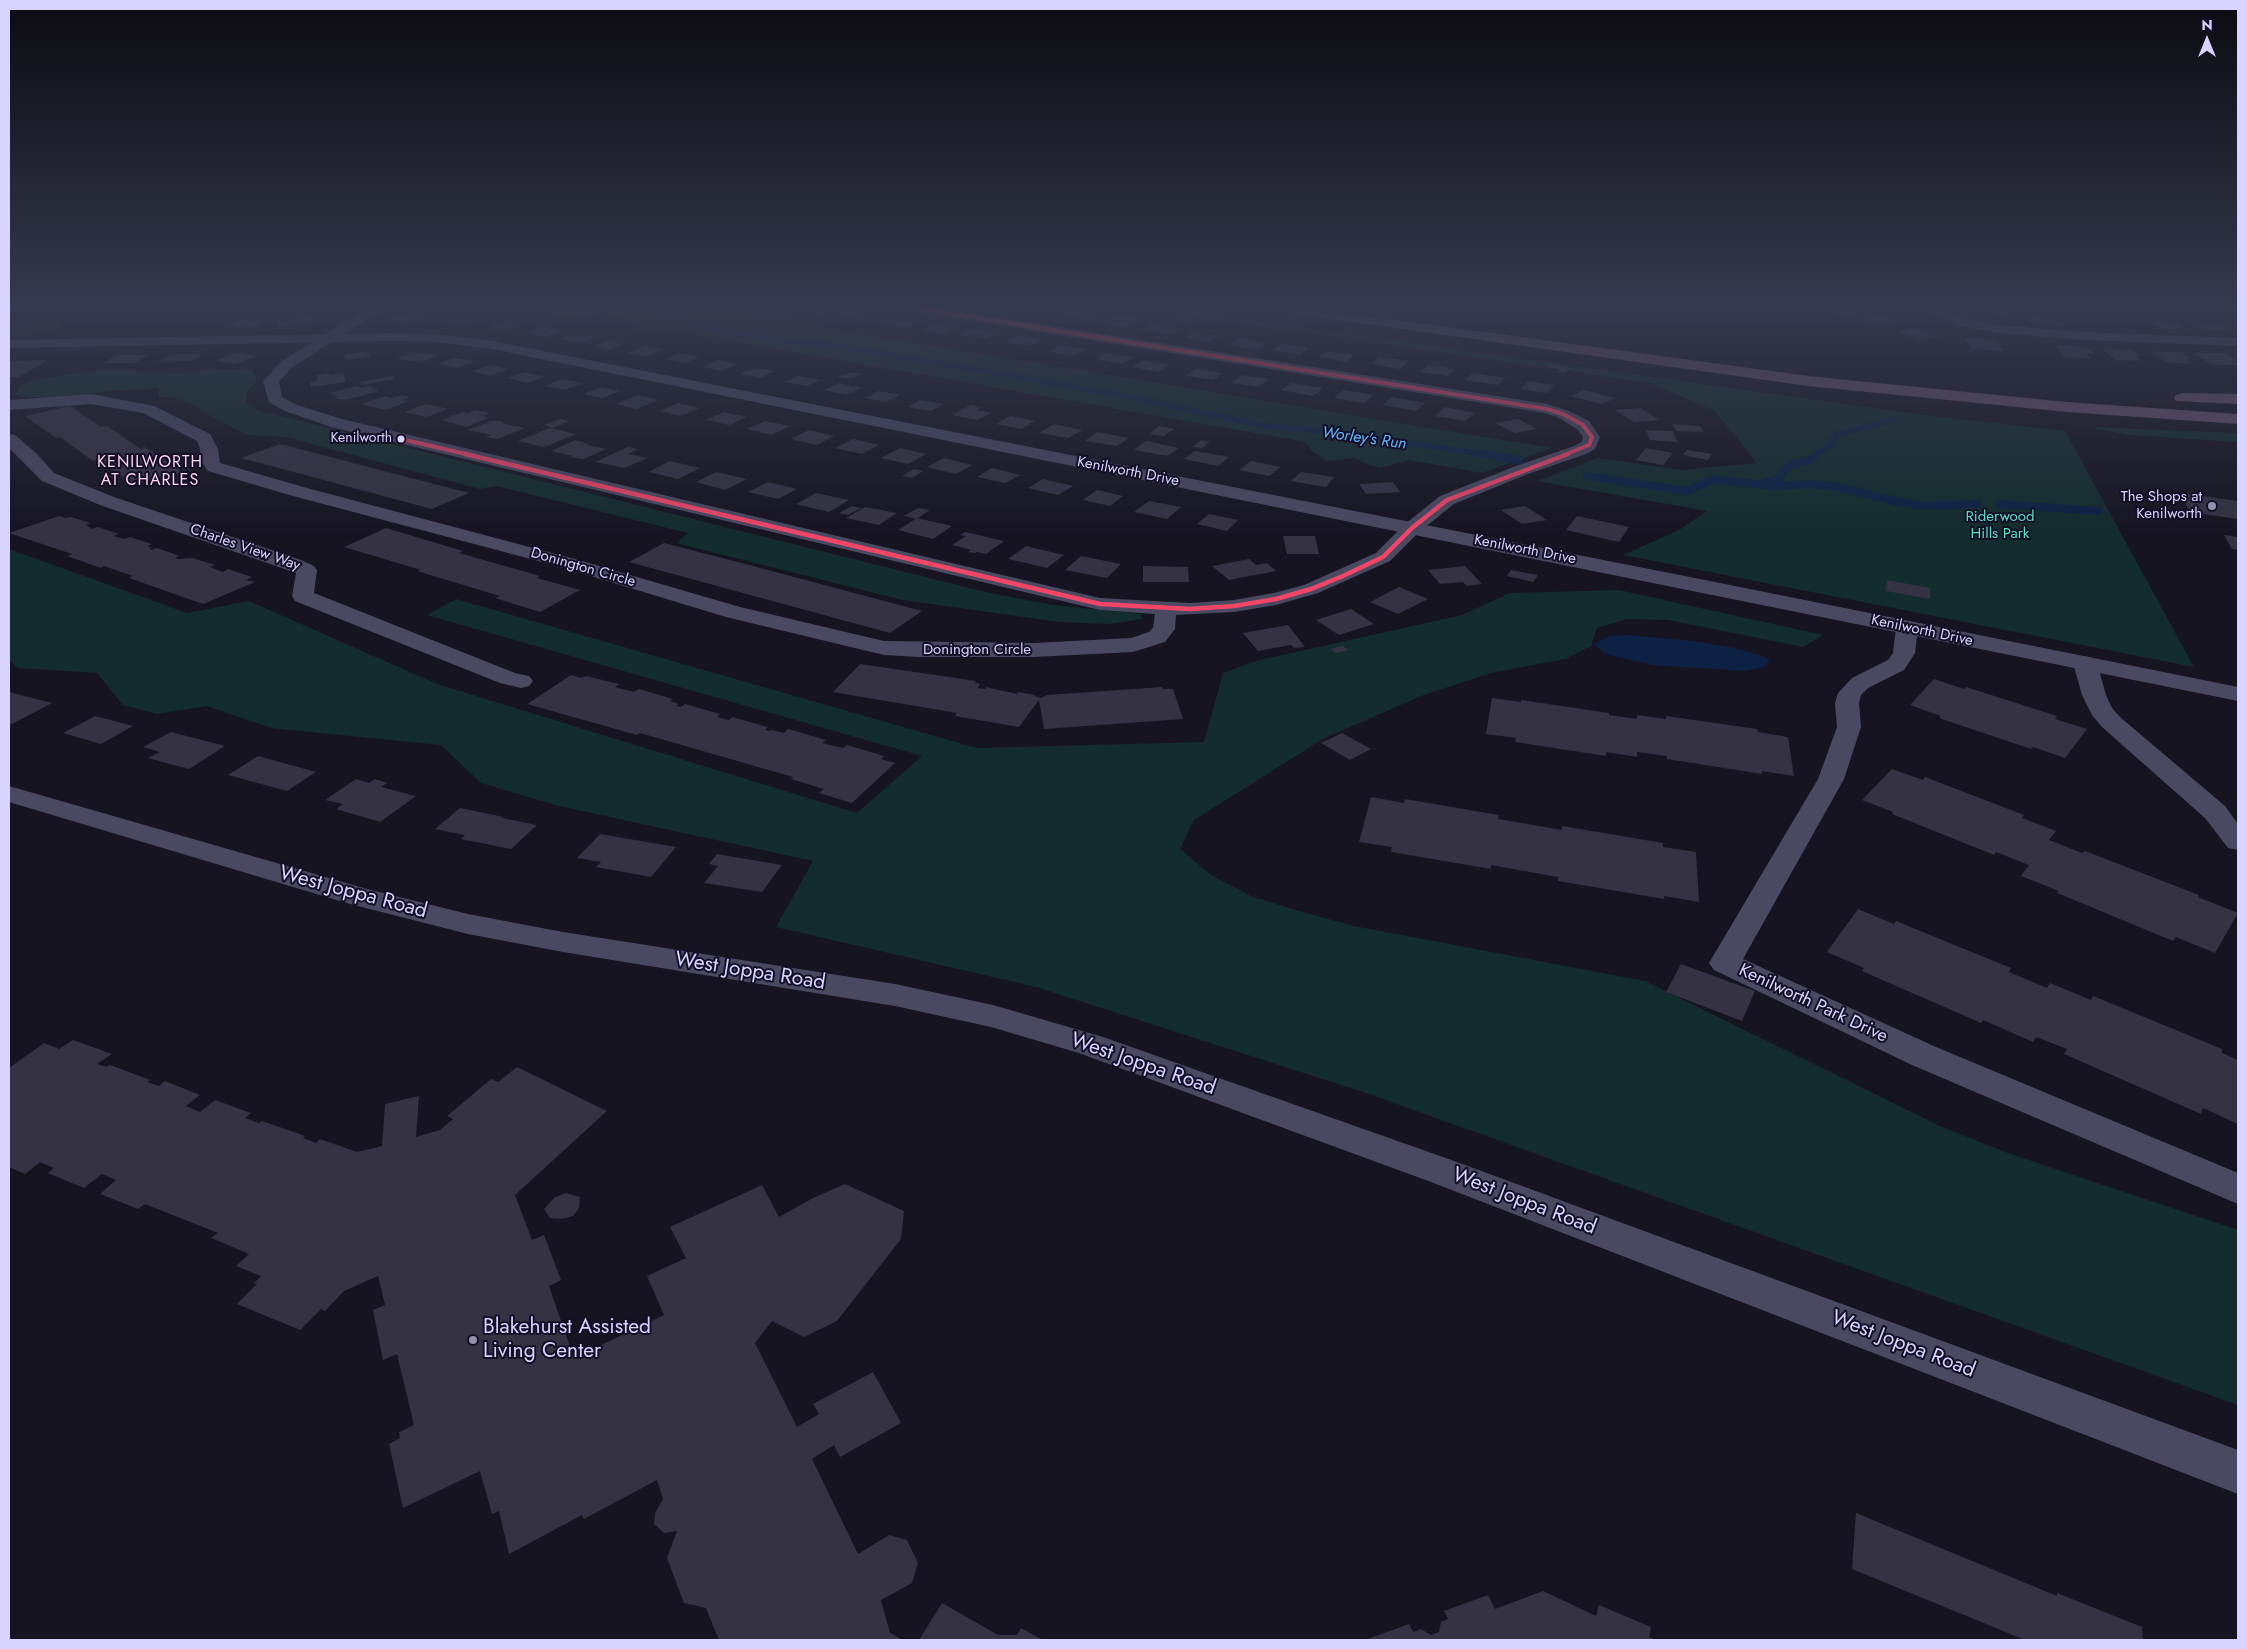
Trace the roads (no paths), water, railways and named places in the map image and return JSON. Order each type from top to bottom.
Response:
[{"type":"highway","points":[[1836,384],[2057,407],[2238,419]]},
{"type":"highway","points":[[2168,397],[2238,400]]},
{"type":"street","points":[[271,384],[275,399],[291,408],[337,423],[1100,604],[1166,609],[1234,606],[1276,599],[1312,589],[1383,557],[1412,528],[1447,500],[1522,470],[1580,450],[1589,445],[1592,437],[1582,425],[1563,414],[1547,409],[1390,384]]},
{"type":"street","name":"Kenilworth Drive","points":[[688,384],[2238,694]]},
{"type":"street","name":"Donington Circle","points":[[9,405],[91,399],[148,409],[204,438],[214,467],[300,492],[568,563],[734,612],[884,648],[1024,650],[1083,649],[1133,645],[1157,638],[1164,628],[1166,609]]},
{"type":"street","name":"Charles View Way","points":[[9,439],[30,457],[48,477],[107,501],[294,564],[307,570],[303,596],[508,678],[521,680]]},
{"type":"street","name":"Kenilworth Park Drive","points":[[1907,628],[1904,654],[1896,666],[1860,683],[1850,693],[1847,703],[1850,726],[1831,779],[1725,962],[1924,1056],[2238,1189]]},
{"type":"street","points":[[2085,664],[2094,695],[2101,710],[2111,722],[2209,806],[2238,842]]},
{"type":"street","name":"West Joppa Road","points":[[9,794],[350,895],[468,924],[563,942],[895,995],[993,1016],[1091,1045],[1444,1172],[2238,1472]]},
{"type":"water","points":[[1627,635],[1693,641],[1735,648],[1770,660],[1763,667],[1745,671],[1652,665],[1605,654],[1594,644],[1610,636]]},
{"type":"waterway","name":"Worley's Run","points":[[1057,384],[1266,426],[1342,433],[1489,455]]},
{"type":"waterway","name":"Worley's Run","points":[[1816,455],[1832,444],[1835,435],[1893,420]]},
{"type":"waterway","name":"Worley's Run","points":[[1481,454],[1519,460]]},
{"type":"waterway","name":"Worley's Run","points":[[1765,483],[1780,478],[1783,471],[1792,465],[1809,460],[1817,454]]},
{"type":"waterway","points":[[1587,476],[1688,491],[1714,479],[1773,486],[1811,484],[1839,487],[1898,502],[1926,506],[1978,504]]},
{"type":"waterway","points":[[2000,504],[2098,511]]},
{"type":"place","name":"Kenilworth","points":[[401,439]]},
{"type":"place","name":"The Shops at Kenilworth","points":[[2212,506]]},
{"type":"place","name":"Blakehurst Assisted Living Center","points":[[473,1340]]},
{"type":"district","name":"KENILWORTH AT CHARLES","points":[[150,472]]},
{"type":"park label","name":"Riderwood Hills Park","points":[[2000,526]]}]
